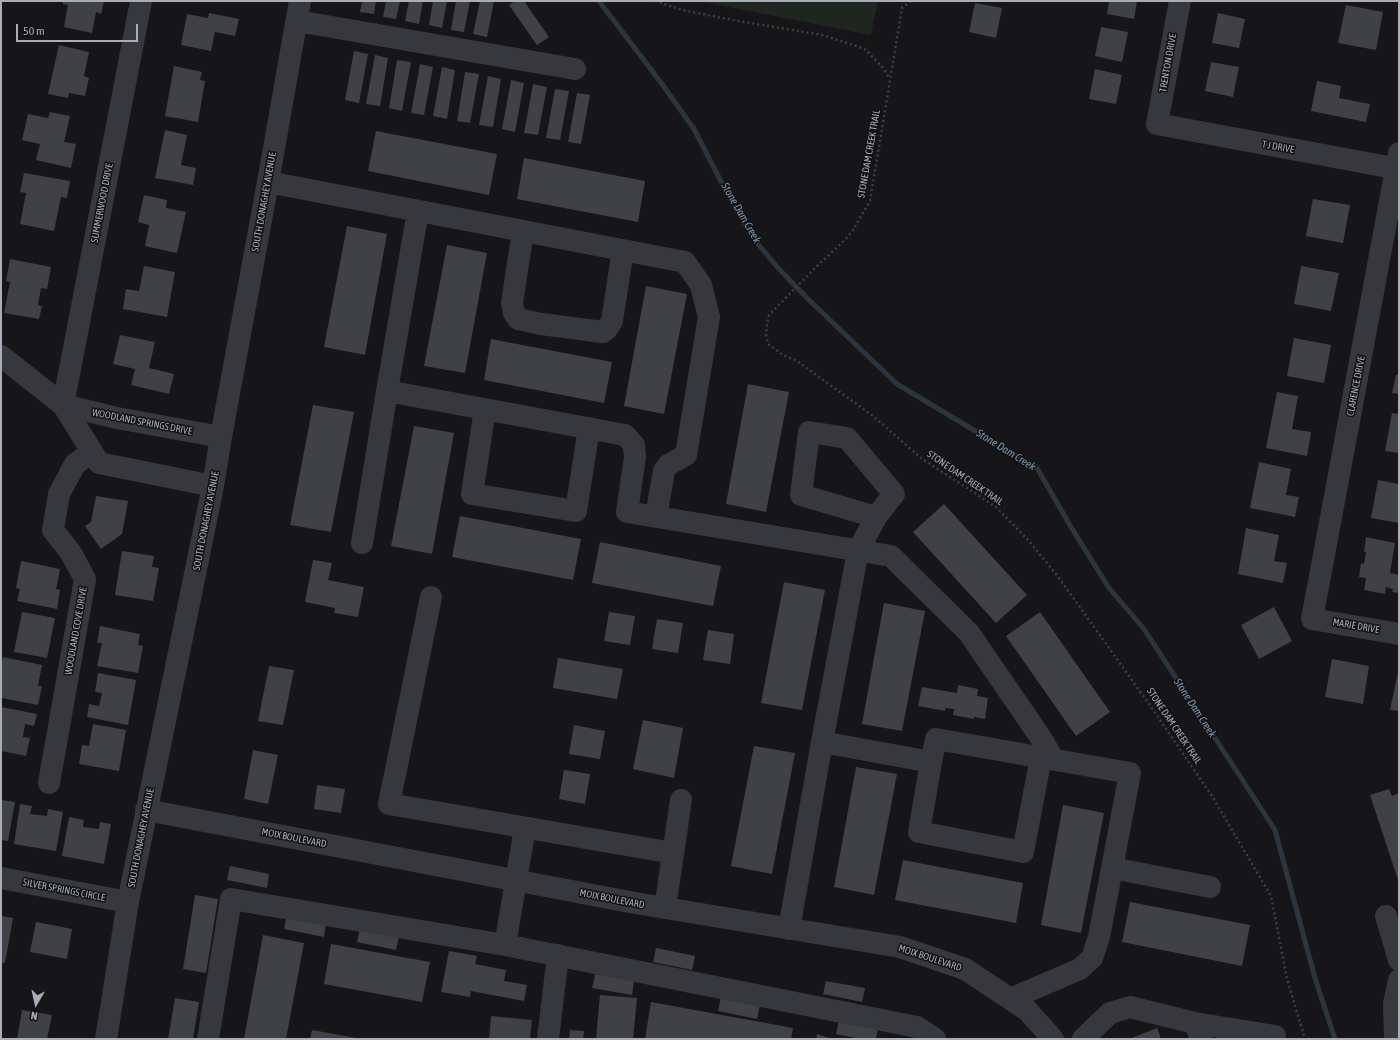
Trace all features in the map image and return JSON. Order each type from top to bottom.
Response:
[{"type":"street","name":"SUMMERWOOD DRIVE","points":[[63,405],[141,1]]},
{"type":"street","name":"TRENTON DRIVE","points":[[1157,124],[1180,1]]},
{"type":"street","points":[[298,11],[576,69]]},
{"type":"street","name":"SOUTH DONAGHEY AVENUE","points":[[106,1039],[128,902],[213,486],[298,11]]},
{"type":"street","name":"T J DRIVE","points":[[1157,124],[1398,163]]},
{"type":"street","name":"CLARENCE DRIVE","points":[[1312,619],[1398,163]]},
{"type":"street","points":[[268,182],[685,262],[701,285],[709,317],[686,455],[668,465],[664,471],[656,517]]},
{"type":"street","points":[[362,543],[418,211]]},
{"type":"street","points":[[523,231],[512,303],[514,313],[518,319],[541,324],[603,332],[607,329],[612,321],[623,250]]},
{"type":"street","name":"WOODLAND SPRINGS DRIVE","points":[[1,356],[63,405],[99,463],[213,486]]},
{"type":"street","points":[[387,391],[625,435],[634,446],[627,512],[891,556],[969,633],[1041,738],[1047,758],[1023,852],[919,832],[936,739],[1047,758],[1130,773],[1099,937],[1092,958],[1080,969],[1010,998]]},
{"type":"street","name":"WOODLAND SPRINGS DRIVE","points":[[63,405],[117,418],[221,437]]},
{"type":"street","points":[[485,409],[472,494],[576,510],[589,428]]},
{"type":"street","points":[[790,929],[822,742],[858,551],[876,517],[894,494],[847,438],[809,432],[801,495],[876,517]]},
{"type":"street","name":"WOODLAND COVE DRIVE","points":[[49,783],[85,579],[71,553],[53,530],[59,494],[75,464],[92,452]]},
{"type":"street","points":[[431,597],[389,804],[673,853]]},
{"type":"street","name":"MARIE DRIVE","points":[[1312,619],[1399,634]]},
{"type":"street","points":[[822,742],[931,762]]},
{"type":"street","points":[[664,908],[681,800]]},
{"type":"street","name":"MOIX BOULEVARD","points":[[146,810],[664,908],[900,947],[965,969],[1027,1010],[1053,1039]]},
{"type":"street","points":[[505,945],[525,828]]},
{"type":"street","points":[[1112,868],[1210,886]]},
{"type":"street","name":"SILVER SPRINGS CIRCLE","points":[[1,878],[128,902]]},
{"type":"street","points":[[208,1039],[231,899],[558,955],[917,1027],[935,1039]]},
{"type":"street","points":[[1386,916],[1399,960]]},
{"type":"street","points":[[548,1039],[558,955]]},
{"type":"street","points":[[1395,1039],[1394,1004],[1399,980]]},
{"type":"street","points":[[1083,1039],[1110,1013],[1130,1007],[1198,1031],[1274,1036]]},
{"type":"path","points":[[655,1],[682,10],[822,35],[847,43],[865,49],[884,69],[890,79]]},
{"type":"path","name":"STONE DAM CREEK TRAIL","points":[[911,1],[902,8],[870,201],[853,230],[845,240],[769,315],[766,335],[768,344],[782,355],[797,360],[873,416],[921,458],[996,506],[1030,541],[1059,578],[1212,796],[1271,896],[1287,979],[1305,1039]]},
{"type":"shaded area","points":[[698,1],[878,1],[871,35]]},
{"type":"building","points":[[63,1],[104,1],[101,14],[96,12],[92,33],[64,27],[68,5],[63,4]]},
{"type":"building","points":[[362,1],[376,1],[374,14],[360,12]]},
{"type":"building","points":[[386,1],[400,1],[396,19],[383,17]]},
{"type":"building","points":[[409,1],[423,1],[419,24],[405,21]]},
{"type":"building","points":[[433,1],[447,1],[442,28],[429,25]]},
{"type":"building","points":[[456,1],[470,1],[464,32],[451,30]]},
{"type":"building","points":[[480,1],[494,1],[487,37],[473,34]]},
{"type":"building","points":[[515,1],[524,1],[549,37],[537,45],[509,5]]},
{"type":"building","points":[[1109,1],[1137,1],[1134,19],[1107,14]]},
{"type":"building","points":[[975,3],[1002,8],[996,38],[969,32]]},
{"type":"building","points":[[1346,5],[1383,12],[1376,50],[1338,43]]},
{"type":"building","points":[[209,13],[239,19],[235,36],[215,32],[211,51],[181,45],[187,14],[208,18]]},
{"type":"building","points":[[1218,13],[1245,19],[1239,48],[1212,43]]},
{"type":"building","points":[[1101,27],[1128,32],[1122,62],[1095,56]]},
{"type":"building","points":[[59,45],[89,52],[84,76],[89,78],[85,96],[69,93],[68,98],[48,94]]},
{"type":"building","points":[[354,51],[368,54],[359,103],[345,100]]},
{"type":"building","points":[[375,55],[388,58],[380,106],[366,104]]},
{"type":"building","points":[[397,60],[411,62],[402,111],[389,108]]},
{"type":"building","points":[[1211,62],[1239,67],[1233,97],[1205,91]]},
{"type":"building","points":[[420,64],[433,67],[424,115],[411,113]]},
{"type":"building","points":[[174,66],[202,72],[200,80],[205,81],[198,122],[165,116]]},
{"type":"building","points":[[442,67],[455,70],[447,119],[433,116]]},
{"type":"building","points":[[1095,69],[1122,75],[1116,104],[1089,99]]},
{"type":"building","points":[[465,72],[479,74],[470,123],[457,121]]},
{"type":"building","points":[[488,76],[501,79],[493,127],[479,125]]},
{"type":"building","points":[[511,80],[524,83],[515,132],[502,129]]},
{"type":"building","points":[[1317,81],[1341,86],[1339,98],[1370,104],[1366,122],[1311,111]]},
{"type":"building","points":[[533,84],[547,87],[538,135],[524,133]]},
{"type":"building","points":[[555,89],[569,91],[560,140],[546,138]]},
{"type":"building","points":[[577,93],[590,95],[581,144],[568,142]]},
{"type":"building","points":[[50,112],[70,116],[64,142],[76,144],[71,168],[36,160],[40,144],[22,140],[28,114],[48,118]]},
{"type":"building","points":[[165,130],[187,135],[181,165],[196,168],[193,185],[155,178]]},
{"type":"building","points":[[376,131],[497,154],[489,195],[368,171]]},
{"type":"building","points":[[524,158],[645,181],[638,222],[517,199]]},
{"type":"building","points":[[24,173],[70,181],[67,198],[61,197],[54,231],[20,224],[26,193],[20,192]]},
{"type":"building","points":[[144,195],[167,200],[166,208],[186,212],[177,253],[145,246],[149,225],[138,222]]},
{"type":"building","points":[[1313,199],[1350,205],[1343,243],[1306,236]]},
{"type":"building","points":[[347,226],[387,234],[365,355],[324,347]]},
{"type":"building","points":[[447,245],[487,253],[465,373],[424,366]]},
{"type":"building","points":[[10,259],[51,267],[47,289],[41,288],[38,305],[42,306],[39,319],[4,313],[10,282],[6,281]]},
{"type":"building","points":[[144,266],[175,272],[167,317],[123,309],[126,289],[139,291]]},
{"type":"building","points":[[1301,266],[1339,273],[1331,311],[1294,304]]},
{"type":"building","points":[[646,286],[687,294],[664,414],[624,406]]},
{"type":"building","points":[[120,335],[155,342],[149,368],[174,374],[169,394],[131,385],[135,369],[113,364]]},
{"type":"building","points":[[1294,338],[1331,345],[1324,383],[1287,376]]},
{"type":"building","points":[[491,339],[612,362],[604,403],[484,380]]},
{"type":"building","points":[[1396,375],[1399,375],[1399,394],[1392,393]]},
{"type":"building","points":[[748,384],[789,392],[766,512],[726,504]]},
{"type":"building","points":[[1277,392],[1298,396],[1292,429],[1311,432],[1307,456],[1266,448]]},
{"type":"building","points":[[313,405],[354,412],[331,532],[290,525]]},
{"type":"building","points":[[1392,413],[1399,414],[1399,453],[1385,451]]},
{"type":"building","points":[[414,426],[454,433],[432,554],[391,546]]},
{"type":"building","points":[[1259,462],[1291,469],[1286,495],[1299,497],[1295,517],[1250,508]]},
{"type":"building","points":[[1378,480],[1399,484],[1399,523],[1371,518]]},
{"type":"building","points":[[96,496],[128,501],[122,534],[101,549],[85,526],[91,522]]},
{"type":"building","points":[[944,504],[1027,595],[996,623],[913,532]]},
{"type":"building","points":[[460,516],[581,539],[573,580],[452,557]]},
{"type":"building","points":[[1246,528],[1279,535],[1274,561],[1287,563],[1283,583],[1238,574]]},
{"type":"building","points":[[1366,537],[1395,543],[1390,573],[1399,575],[1399,593],[1392,592],[1393,589],[1386,587],[1385,594],[1364,590],[1366,578],[1359,577],[1361,563],[1364,564]]},
{"type":"building","points":[[600,542],[721,566],[713,606],[592,583]]},
{"type":"building","points":[[122,551],[154,556],[152,567],[159,568],[153,601],[115,595]]},
{"type":"building","points":[[313,560],[332,563],[328,580],[364,587],[358,617],[334,613],[335,608],[305,602]]},
{"type":"building","points":[[21,561],[60,569],[56,589],[60,590],[57,609],[17,601],[20,589],[16,588]]},
{"type":"building","points":[[784,582],[825,590],[802,710],[761,703]]},
{"type":"building","points":[[884,603],[925,611],[902,731],[862,724]]},
{"type":"building","points":[[1274,607],[1292,641],[1259,659],[1241,625]]},
{"type":"building","points":[[22,612],[55,618],[47,658],[14,652]]},
{"type":"building","points":[[609,612],[635,616],[630,645],[604,641]]},
{"type":"building","points":[[1040,612],[1110,712],[1076,736],[1006,636]]},
{"type":"building","points":[[657,619],[683,623],[678,653],[652,649]]},
{"type":"building","points":[[100,626],[140,634],[138,645],[143,646],[138,673],[97,666],[102,643],[97,643]]},
{"type":"building","points":[[708,630],[734,634],[730,664],[703,660]]},
{"type":"building","points":[[3,657],[42,665],[38,686],[42,686],[38,705],[1,698],[1,666]]},
{"type":"building","points":[[558,658],[623,669],[617,699],[553,688]]},
{"type":"building","points":[[1332,659],[1369,666],[1363,704],[1325,697]]},
{"type":"building","points":[[269,666],[294,670],[283,725],[258,721]]},
{"type":"building","points":[[1399,672],[1399,711],[1390,710]]},
{"type":"building","points":[[98,673],[136,680],[128,725],[87,717],[89,704],[99,706],[102,693],[95,692]]},
{"type":"building","points":[[958,685],[978,689],[977,696],[988,698],[985,719],[974,717],[974,719],[953,715],[954,709],[945,708],[945,711],[918,706],[922,687],[957,693]]},
{"type":"building","points":[[1,707],[37,714],[34,726],[25,724],[23,737],[30,738],[26,756],[1,751]]},
{"type":"building","points":[[643,720],[683,728],[674,778],[633,769]]},
{"type":"building","points":[[93,724],[126,730],[119,771],[79,764],[82,745],[89,746]]},
{"type":"building","points":[[574,725],[605,731],[600,759],[569,754]]},
{"type":"building","points":[[754,746],[795,753],[772,874],[731,866]]},
{"type":"building","points":[[253,750],[278,755],[268,804],[244,799]]},
{"type":"building","points":[[856,767],[897,774],[874,895],[834,887]]},
{"type":"building","points":[[564,770],[590,774],[585,804],[559,799]]},
{"type":"building","points":[[317,785],[345,789],[341,813],[314,809]]},
{"type":"building","points":[[1389,789],[1392,796],[1399,793],[1399,883],[1370,795]]},
{"type":"building","points":[[1,800],[15,802],[8,841],[1,840]]},
{"type":"building","points":[[20,804],[32,806],[30,814],[47,816],[48,809],[63,812],[56,851],[14,844]]},
{"type":"building","points":[[1063,805],[1104,813],[1081,933],[1041,925]]},
{"type":"building","points":[[69,817],[84,820],[83,827],[99,829],[100,822],[111,824],[104,864],[62,856]]},
{"type":"building","points":[[903,860],[1023,883],[1016,923],[895,900]]},
{"type":"building","points":[[230,866],[269,874],[267,888],[227,880]]},
{"type":"building","points":[[195,895],[218,899],[206,973],[183,969]]},
{"type":"building","points":[[1130,902],[1250,925],[1242,966],[1122,942]]},
{"type":"building","points":[[287,915],[326,923],[324,937],[284,929]]},
{"type":"building","points":[[1,916],[13,918],[5,963],[1,963]]},
{"type":"building","points":[[36,922],[72,929],[67,959],[30,952]]},
{"type":"building","points":[[360,928],[399,936],[396,950],[357,942]]},
{"type":"building","points":[[263,935],[304,943],[286,1039],[244,1039]]},
{"type":"building","points":[[331,944],[430,962],[422,1002],[324,984]]},
{"type":"building","points":[[656,948],[695,956],[692,970],[653,962]]},
{"type":"building","points":[[449,951],[477,956],[475,964],[506,970],[504,981],[527,985],[524,1001],[471,991],[470,997],[441,992]]},
{"type":"building","points":[[595,974],[634,981],[632,995],[592,988]]},
{"type":"building","points":[[826,981],[865,988],[862,1002],[823,994]]},
{"type":"building","points":[[600,995],[637,998],[633,1039],[596,1039]]},
{"type":"building","points":[[721,997],[760,1005],[757,1019],[718,1011]]},
{"type":"building","points":[[175,998],[199,1002],[193,1039],[168,1039]]},
{"type":"building","points":[[651,1002],[793,1028],[791,1039],[645,1039]]},
{"type":"building","points":[[22,1010],[52,1015],[47,1039],[17,1039]]},
{"type":"building","points":[[491,1016],[532,1020],[530,1039],[489,1039]]},
{"type":"building","points":[[839,1020],[878,1028],[876,1039],[860,1039],[836,1034]]},
{"type":"building","points":[[1157,1028],[1161,1039],[1129,1039]]},
{"type":"building","points":[[312,1030],[356,1038],[356,1039],[310,1039]]},
{"type":"building","points":[[570,1030],[584,1031],[583,1039],[569,1039]]},
{"type":"building","points":[[817,1034],[832,1039],[816,1039]]},
{"type":"waterway","name":"Stone Dam Creek","points":[[599,1],[694,129],[730,199],[753,238],[779,269],[807,298],[897,384],[1037,468],[1071,527],[1109,588],[1144,629],[1275,830],[1315,978],[1335,1039]]}]
